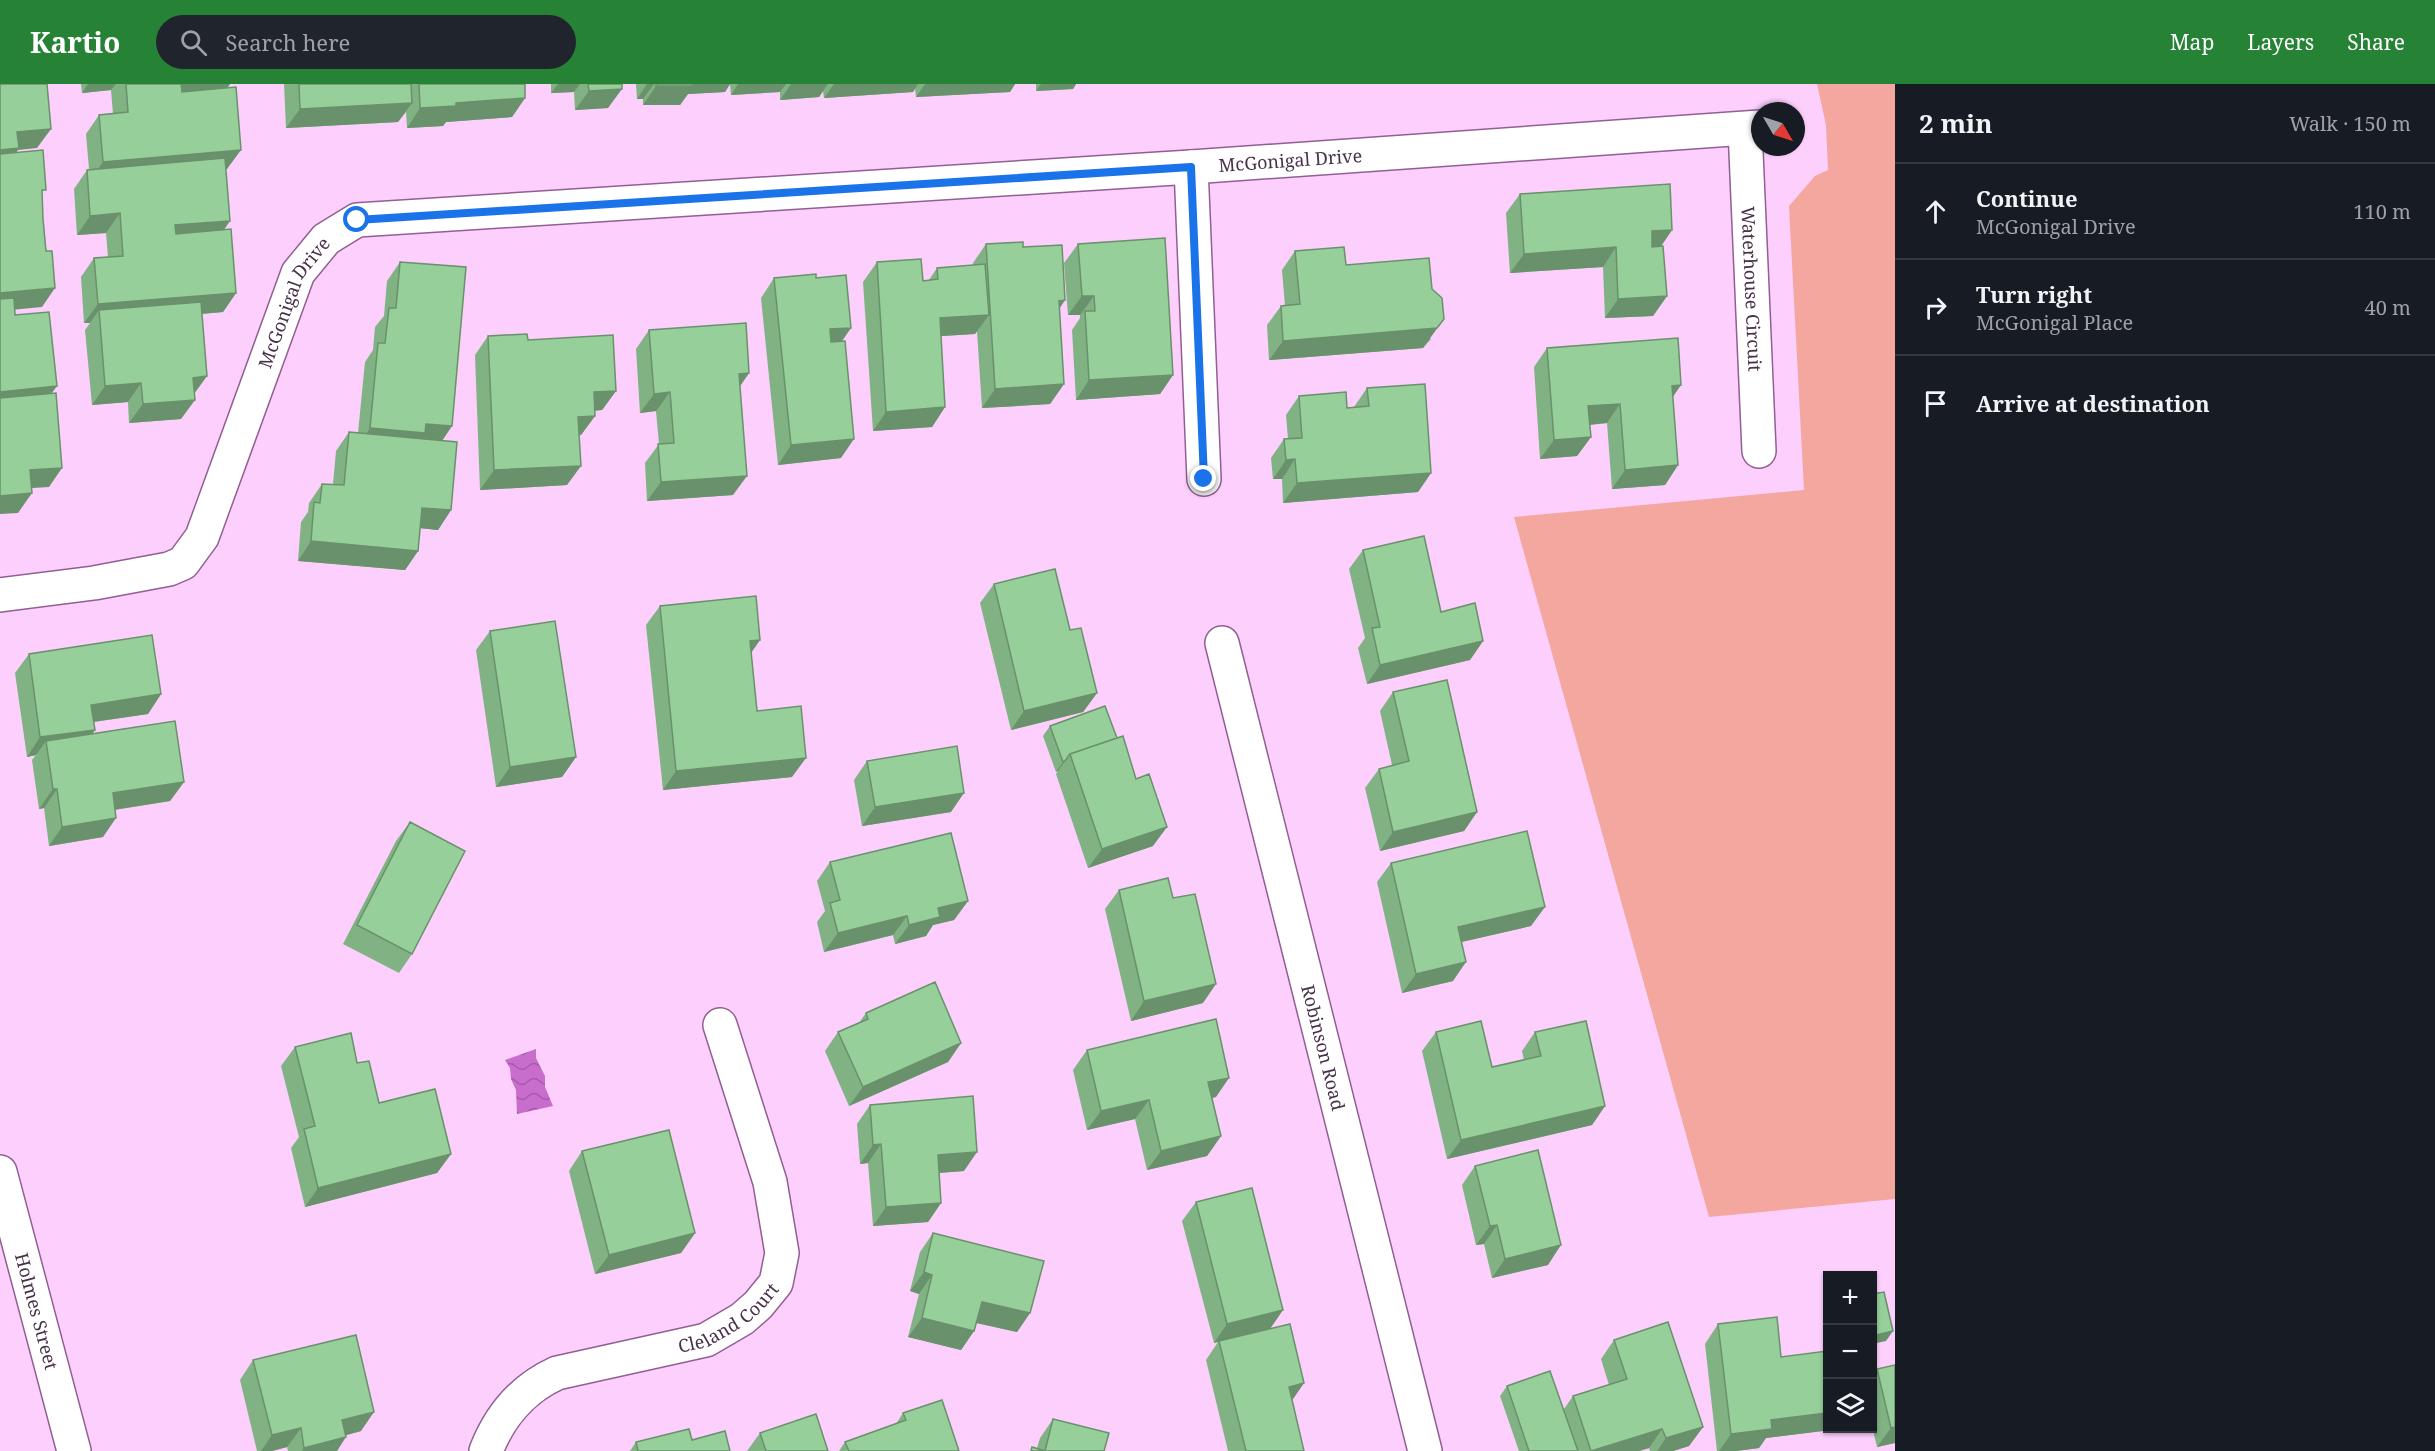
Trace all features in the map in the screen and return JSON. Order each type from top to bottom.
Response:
[{"type":"street","name":"McGonigal Drive","points":[[0,594],[94,583],[169,569],[183,563],[202,537],[298,273],[326,239],[357,220],[1191,167],[1751,128]]},
{"type":"street","name":"Waterhouse Circuit","points":[[1753,156],[1759,451]]},
{"type":"street","points":[[1191,167],[1204,479]]},
{"type":"street","name":"Robinson Road","points":[[1222,643],[1425,1451]]},
{"type":"street","name":"Cleland Court","points":[[486,1451],[494,1430],[516,1399],[539,1381],[557,1373],[706,1340],[742,1319],[758,1305],[776,1283],[782,1253],[771,1182],[720,1025]]},
{"type":"street","name":"Holmes Street","points":[[0,1172],[74,1451]]},
{"type":"shaded area","points":[[1817,84],[1895,84],[1895,1199],[1709,1217],[1514,517],[1804,490],[1789,206],[1815,176],[1828,170],[1826,125]]},
{"type":"water","points":[[536,1049],[536,1058],[545,1076],[545,1087],[553,1106],[517,1114],[516,1090],[511,1079],[510,1068],[505,1060]]},
{"type":"building","points":[[0,84],[47,84],[51,129],[17,132],[19,148],[0,150]]},
{"type":"building","points":[[126,84],[181,84],[182,92],[236,87],[241,150],[103,162],[99,115],[128,112]]},
{"type":"building","points":[[299,84],[411,84],[412,103],[300,109]]},
{"type":"building","points":[[419,84],[525,84],[525,98],[420,108]]},
{"type":"building","points":[[588,84],[622,84],[622,89],[589,91]]},
{"type":"building","points":[[656,84],[693,84],[693,86],[656,86]]},
{"type":"building","points":[[43,150],[46,190],[42,190],[43,219],[46,251],[52,251],[55,288],[0,293],[0,154]]},
{"type":"building","points":[[225,158],[230,221],[175,225],[176,234],[231,229],[236,293],[98,304],[94,258],[123,256],[120,213],[90,216],[87,170]]},
{"type":"building","points":[[1670,184],[1672,230],[1652,231],[1652,247],[1663,246],[1667,296],[1618,299],[1616,247],[1524,254],[1520,194]]},
{"type":"building","points":[[1165,238],[1173,375],[1089,380],[1085,311],[1095,311],[1094,296],[1082,296],[1078,244]]},
{"type":"building","points":[[1023,242],[1023,247],[1062,245],[1065,300],[1059,301],[1064,384],[995,389],[986,244]]},
{"type":"building","points":[[1344,247],[1346,265],[1429,258],[1432,289],[1442,298],[1444,319],[1437,328],[1283,341],[1281,306],[1300,304],[1295,251]]},
{"type":"building","points":[[921,259],[923,281],[938,279],[937,268],[985,264],[989,315],[940,318],[945,407],[886,412],[877,262]]},
{"type":"building","points":[[400,262],[466,267],[452,426],[426,424],[425,433],[370,428],[378,343],[385,343],[389,308],[396,308]]},
{"type":"building","points":[[816,274],[816,278],[846,275],[851,328],[830,329],[831,342],[845,341],[854,439],[791,445],[774,278]]},
{"type":"building","points":[[14,298],[15,315],[49,312],[57,386],[0,392],[0,299]]},
{"type":"building","points":[[201,302],[207,376],[193,378],[195,400],[143,404],[141,383],[105,386],[99,310]]},
{"type":"building","points":[[746,323],[749,373],[739,374],[747,476],[661,482],[658,444],[674,443],[670,392],[654,394],[649,330]]},
{"type":"building","points":[[527,334],[528,340],[613,335],[616,391],[594,392],[595,416],[578,417],[581,466],[494,470],[488,336]]},
{"type":"building","points":[[1678,338],[1681,385],[1672,386],[1678,465],[1625,470],[1620,404],[1588,406],[1591,437],[1554,440],[1547,348]]},
{"type":"building","points":[[1425,384],[1431,473],[1297,483],[1295,459],[1286,460],[1284,439],[1302,438],[1299,396],[1346,392],[1347,408],[1369,406],[1367,388]]},
{"type":"building","points":[[56,393],[62,468],[30,470],[32,493],[0,496],[0,398]]},
{"type":"building","points":[[349,432],[457,442],[451,510],[422,508],[418,551],[311,541],[314,502],[320,503],[322,484],[344,485]]},
{"type":"building","points":[[1424,536],[1441,612],[1475,603],[1483,641],[1380,665],[1372,628],[1380,627],[1363,550]]},
{"type":"building","points":[[1055,569],[1070,630],[1081,628],[1097,693],[1024,711],[994,584]]},
{"type":"building","points":[[756,596],[760,640],[750,641],[757,711],[801,706],[806,758],[676,771],[660,606]]},
{"type":"building","points":[[555,621],[576,757],[510,767],[490,631]]},
{"type":"building","points":[[152,635],[161,694],[91,705],[95,730],[40,737],[29,654]]},
{"type":"building","points":[[1447,680],[1477,812],[1393,832],[1379,769],[1409,761],[1393,692]]},
{"type":"building","points":[[1105,706],[1117,738],[1070,754],[1063,762],[1050,726]]},
{"type":"building","points":[[175,721],[184,782],[113,793],[116,818],[62,827],[57,789],[53,789],[46,741]]},
{"type":"building","points":[[1123,736],[1136,779],[1149,774],[1167,827],[1102,849],[1070,754]]},
{"type":"building","points":[[957,746],[964,793],[875,807],[867,761]]},
{"type":"building","points":[[410,822],[465,851],[412,954],[357,925]]},
{"type":"building","points":[[1527,831],[1545,907],[1458,927],[1466,962],[1416,974],[1391,863]]},
{"type":"building","points":[[951,833],[968,901],[938,908],[940,917],[909,925],[907,916],[838,933],[830,903],[840,900],[830,862]]},
{"type":"building","points":[[1168,878],[1173,898],[1195,894],[1216,984],[1144,1001],[1119,890]]},
{"type":"building","points":[[935,982],[961,1043],[863,1087],[838,1032],[868,1019],[866,1013]]},
{"type":"building","points":[[1216,1019],[1229,1078],[1208,1082],[1221,1136],[1161,1151],[1149,1100],[1101,1111],[1087,1050]]},
{"type":"building","points":[[1481,1021],[1492,1067],[1541,1056],[1535,1032],[1586,1021],[1605,1106],[1461,1140],[1436,1032]]},
{"type":"building","points":[[351,1033],[357,1063],[369,1061],[379,1103],[435,1089],[451,1154],[318,1188],[304,1129],[315,1126],[295,1047]]},
{"type":"building","points":[[973,1096],[977,1152],[938,1155],[941,1203],[886,1207],[881,1144],[873,1145],[870,1105]]},
{"type":"building","points":[[669,1130],[695,1233],[609,1255],[582,1151]]},
{"type":"building","points":[[1538,1150],[1561,1245],[1505,1259],[1497,1225],[1490,1226],[1475,1166]]},
{"type":"building","points":[[1252,1188],[1283,1310],[1227,1324],[1196,1202]]},
{"type":"building","points":[[933,1233],[1044,1261],[1030,1313],[982,1302],[974,1331],[922,1318],[932,1275],[924,1272]]},
{"type":"building","points":[[1884,1292],[1893,1331],[1877,1335],[1877,1325],[1877,1293]]},
{"type":"building","points":[[1777,1317],[1781,1357],[1823,1352],[1823,1414],[1771,1420],[1772,1429],[1731,1434],[1718,1324]]},
{"type":"building","points":[[1668,1322],[1703,1427],[1666,1438],[1662,1429],[1591,1451],[1573,1396],[1627,1379],[1614,1340]]},
{"type":"building","points":[[1290,1324],[1304,1383],[1289,1387],[1304,1451],[1246,1451],[1219,1341]]},
{"type":"building","points":[[356,1335],[374,1412],[342,1420],[346,1437],[304,1448],[301,1428],[272,1435],[253,1360]]},
{"type":"building","points":[[1895,1365],[1895,1427],[1891,1428],[1877,1369]]},
{"type":"building","points":[[1550,1371],[1578,1451],[1529,1451],[1507,1386]]},
{"type":"building","points":[[942,1400],[959,1451],[849,1451],[845,1442],[906,1420],[903,1413]]},
{"type":"building","points":[[816,1414],[828,1451],[766,1451],[760,1433]]},
{"type":"building","points":[[1053,1419],[1109,1433],[1104,1451],[1045,1451]]},
{"type":"building","points":[[689,1429],[692,1440],[725,1431],[730,1451],[638,1451],[636,1442]]},
{"type":"building","points":[[1032,1447],[1045,1451],[1031,1451]]},
{"type":"route","points":[[357,220],[1191,167],[1204,479]]}]
